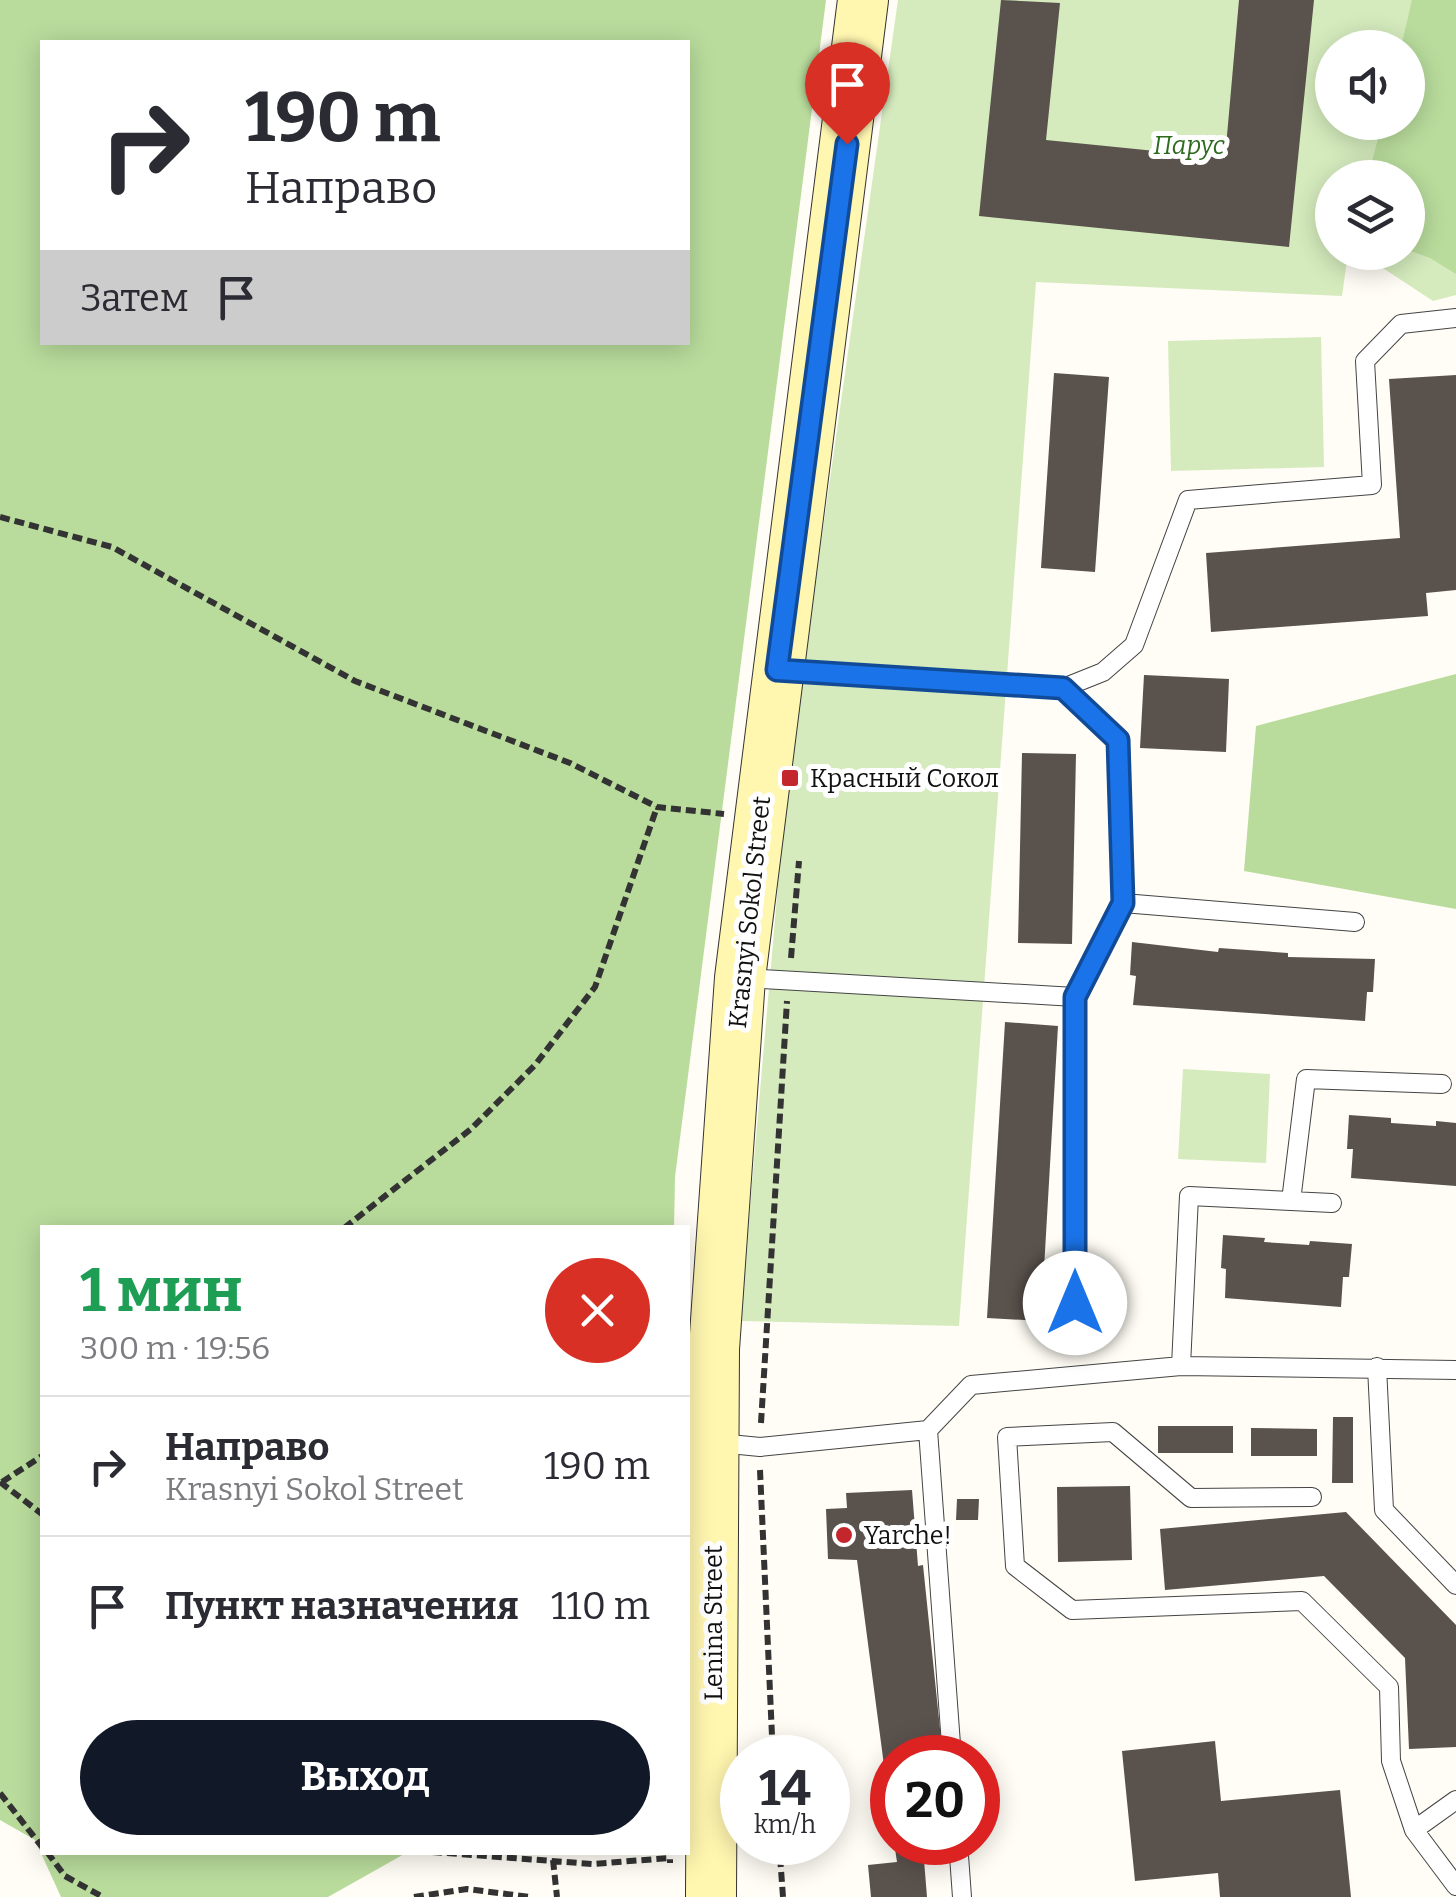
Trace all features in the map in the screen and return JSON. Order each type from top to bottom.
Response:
[{"type":"street","name":"Krasnyi Sokol Street","points":[[714,1349],[740,978],[863,0]]},
{"type":"street","name":"Lenina Street","points":[[691,1887],[737,1445],[714,1349]]},
{"type":"lane","points":[[777,670],[1063,688],[1104,672],[1134,645],[1188,500],[1372,485],[1364,361],[1402,324],[1456,318]]},
{"type":"lane","points":[[1063,688],[1118,740],[1123,903],[1075,997],[1075,1303]]},
{"type":"lane","points":[[1123,903],[1355,922]]},
{"type":"lane","points":[[740,978],[1075,997]]},
{"type":"lane","points":[[1292,1201],[1306,1079],[1442,1084]]},
{"type":"lane","points":[[1180,1366],[1190,1196],[1332,1203]]},
{"type":"lane","points":[[737,1445],[928,1430],[971,1385],[1180,1366],[1456,1370]]},
{"type":"lane","points":[[1378,1367],[1384,1510],[1456,1585]]},
{"type":"lane","points":[[928,1430],[950,1735]]},
{"type":"lane","points":[[1312,1496],[1191,1498],[1113,1432],[1007,1437],[1015,1566],[1072,1610],[1302,1601],[1388,1687],[1391,1761],[1414,1830],[1456,1886]]},
{"type":"lane","points":[[1414,1830],[1456,1800]]},
{"type":"lane","points":[[960,1865],[962,1897]]},
{"type":"path","points":[[0,516],[112,547],[355,681],[570,763],[657,807],[760,817]]},
{"type":"path","points":[[348,1225],[471,1130],[535,1065],[595,987],[657,807]]},
{"type":"path","points":[[770,1735],[737,1445],[801,846]]},
{"type":"path","points":[[40,1457],[0,1483],[40,1513]]},
{"type":"path","points":[[0,1794],[40,1845]]},
{"type":"path","points":[[48,1855],[65,1876],[103,1897]]},
{"type":"path","points":[[477,1855],[592,1864],[670,1858],[691,1887]]},
{"type":"path","points":[[553,1860],[557,1897]]},
{"type":"path","points":[[781,1865],[783,1897]]},
{"type":"path","points":[[414,1897],[468,1889],[530,1897]]},
{"type":"green space","points":[[0,0],[826,0],[675,1177],[674,1225],[40,1225],[40,1851],[35,1840],[0,1820]]},
{"type":"green space","name":"Парус","points":[[898,0],[1456,0],[1456,295],[1433,301],[1386,270],[1425,270],[1425,160],[1315,160],[1315,270],[1346,270],[1342,296],[1036,282],[959,1326],[740,1321],[787,782]]},
{"type":"green space","points":[[1412,0],[1456,0],[1456,274],[1425,256],[1425,160],[1372,160],[1378,140],[1425,140],[1425,30],[1405,30]]},
{"type":"green space","points":[[1321,337],[1324,467],[1171,471],[1168,341]]},
{"type":"green space","points":[[1456,674],[1456,909],[1244,871],[1256,726]]},
{"type":"green space","points":[[1183,1069],[1270,1074],[1266,1163],[1178,1159]]},
{"type":"green space","points":[[42,1855],[402,1855],[328,1897],[61,1897]]},
{"type":"building","points":[[1001,0],[1060,3],[1046,140],[1225,158],[1239,0],[1314,0],[1289,247],[979,216]]},
{"type":"building","points":[[1054,373],[1109,377],[1095,572],[1041,568]]},
{"type":"building","points":[[1456,375],[1456,590],[1426,593],[1428,616],[1211,632],[1206,553],[1400,538],[1389,379]]},
{"type":"building","points":[[1144,675],[1229,679],[1226,752],[1140,748]]},
{"type":"building","points":[[1022,753],[1076,754],[1072,944],[1018,943]]},
{"type":"building","points":[[1132,942],[1218,952],[1219,948],[1288,953],[1288,957],[1375,959],[1373,992],[1367,992],[1365,1021],[1133,1005],[1136,976],[1130,975]]},
{"type":"building","points":[[1005,1022],[1058,1026],[1041,1321],[987,1318]]},
{"type":"building","points":[[1349,1115],[1391,1118],[1391,1123],[1456,1123],[1456,1186],[1351,1178],[1353,1149],[1347,1149]]},
{"type":"building","points":[[1223,1235],[1265,1238],[1264,1242],[1352,1244],[1349,1277],[1343,1277],[1341,1307],[1225,1298],[1226,1269],[1221,1268]]},
{"type":"building","points":[[1333,1417],[1353,1417],[1353,1483],[1332,1483]]},
{"type":"building","points":[[1158,1426],[1233,1426],[1233,1453],[1158,1453]]},
{"type":"building","points":[[1251,1428],[1317,1429],[1317,1456],[1251,1456]]},
{"type":"building","points":[[1130,1486],[1132,1560],[1058,1562],[1057,1487]]},
{"type":"building","points":[[912,1490],[941,1735],[880,1735],[857,1560],[828,1559],[826,1509],[847,1508],[846,1493]]},
{"type":"building","points":[[957,1499],[979,1499],[978,1520],[956,1520]]},
{"type":"building","points":[[1346,1512],[1456,1625],[1456,1747],[1409,1749],[1405,1658],[1324,1576],[1165,1590],[1160,1529]]},
{"type":"building","points":[[1215,1741],[1221,1801],[1340,1790],[1351,1897],[1220,1897],[1218,1873],[1135,1881],[1122,1751]]},
{"type":"building","points":[[868,1865],[924,1865],[927,1897],[871,1897]]},
{"type":"place","name":"Красный Сокол","points":[[790,778]]},
{"type":"place","name":"Yarche!","points":[[844,1535]]},
{"type":"route","points":[[847,144],[777,670],[1063,688],[1118,740],[1123,903],[1075,997],[1075,1303]]}]
